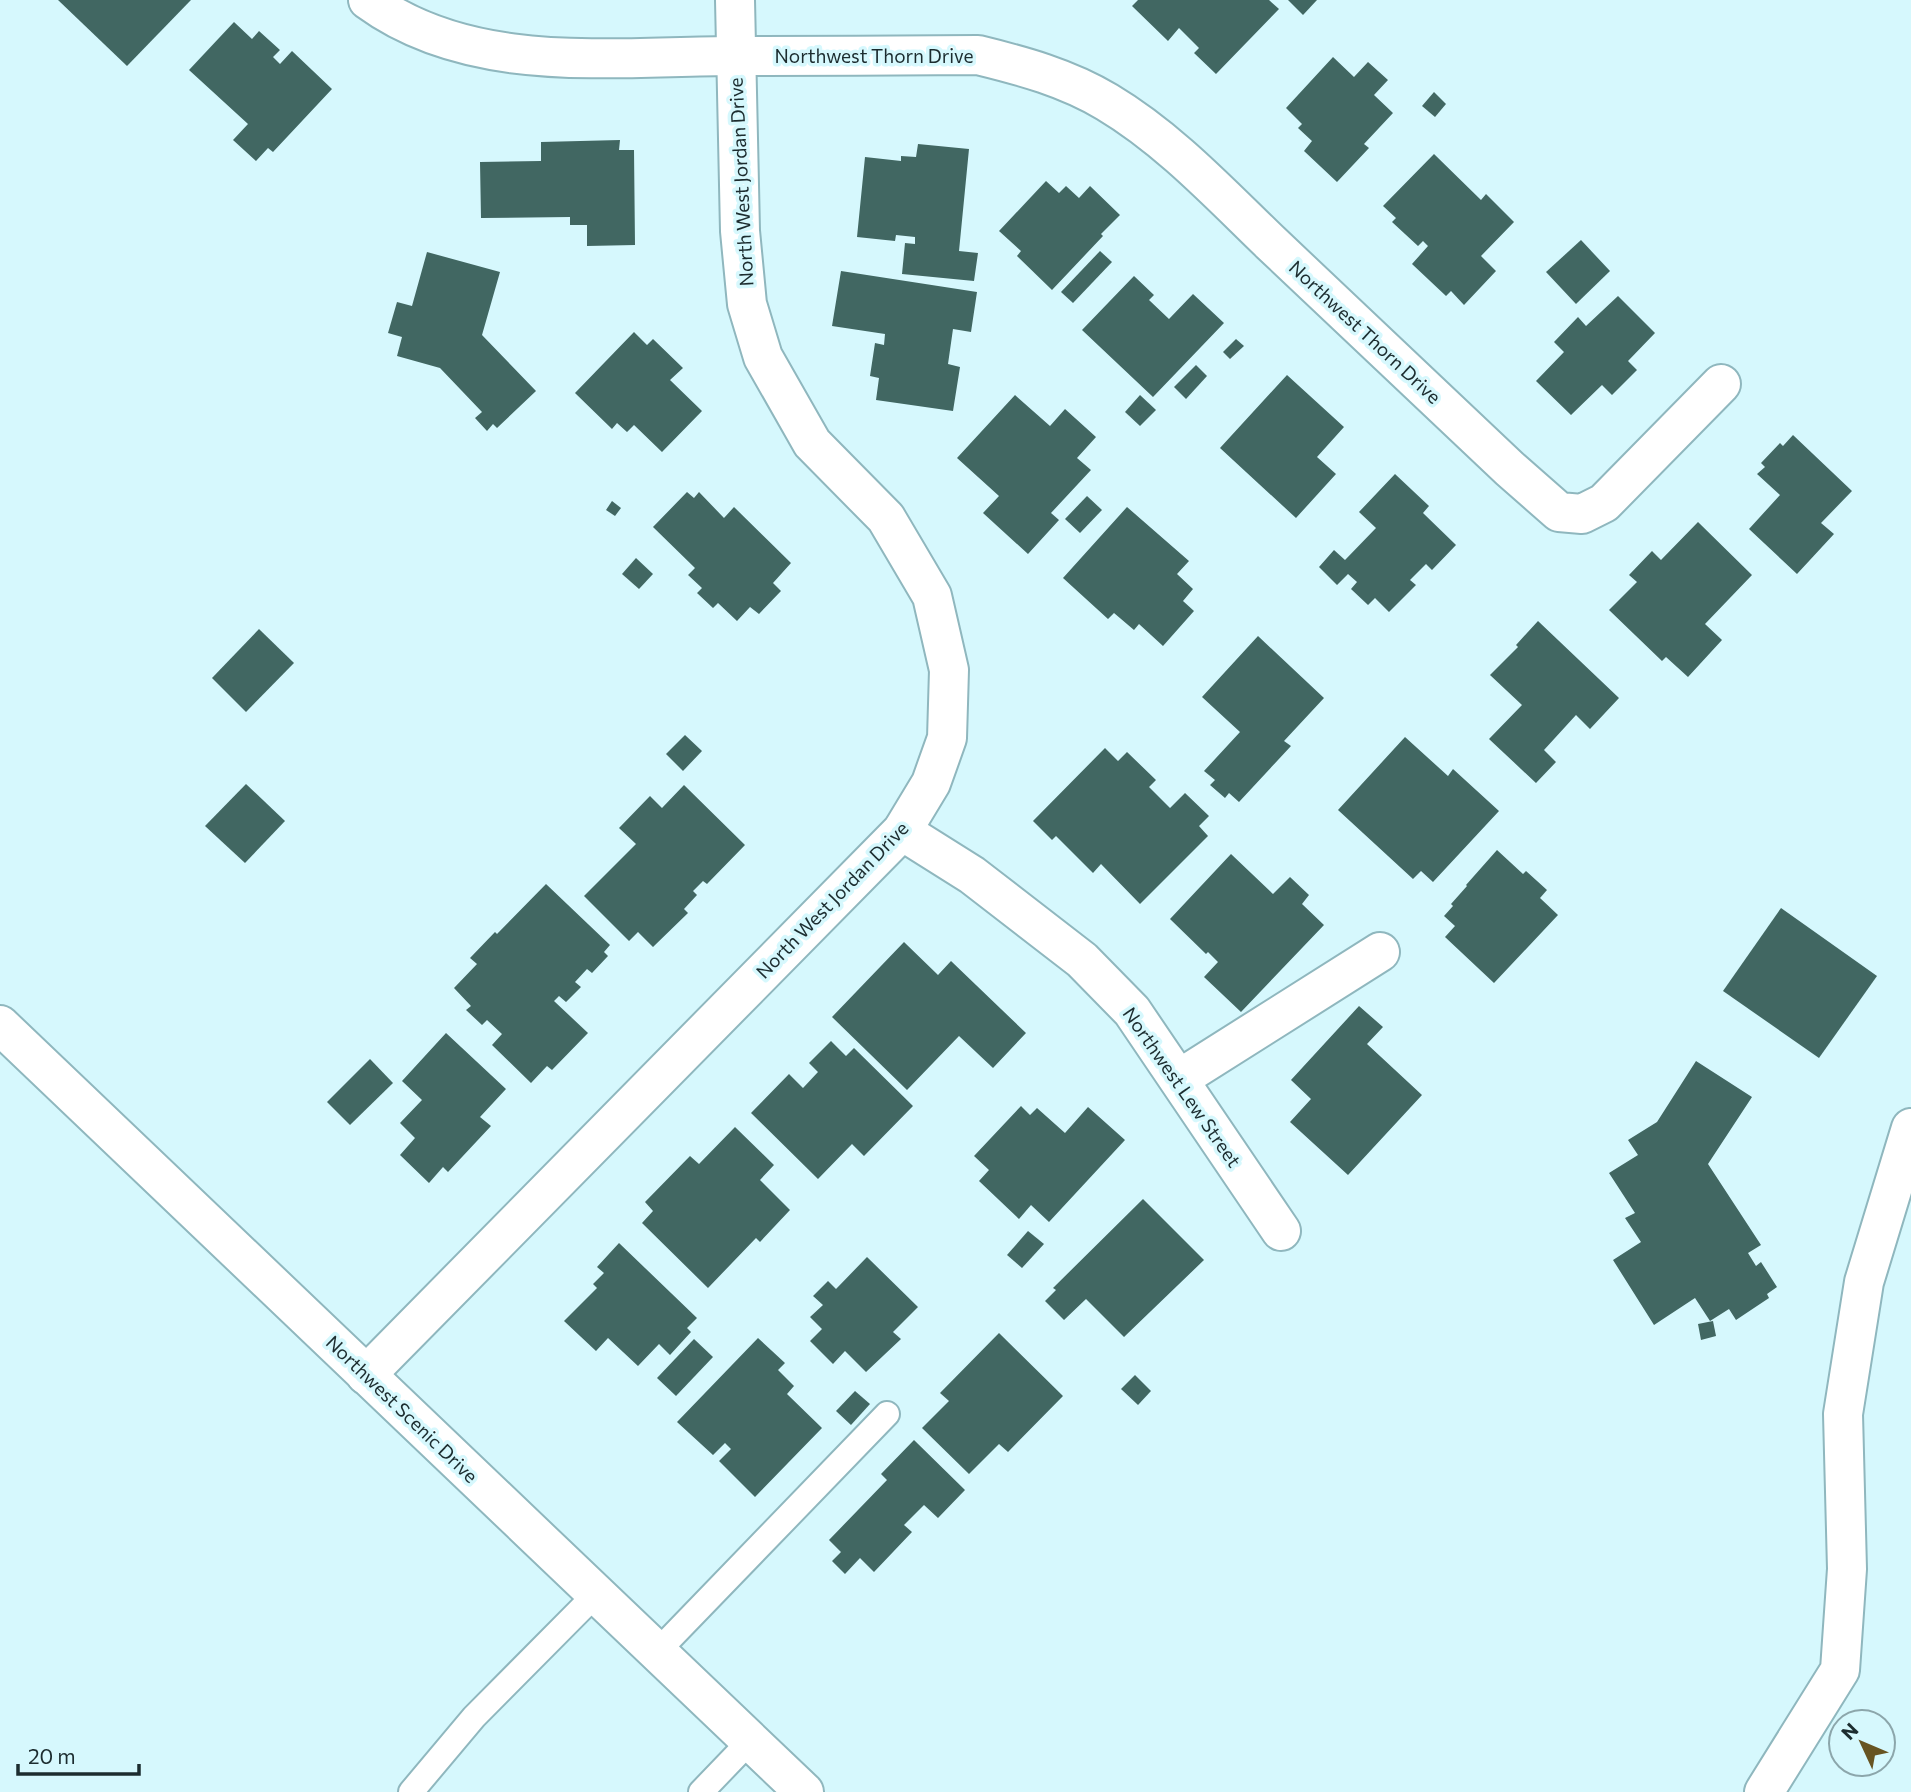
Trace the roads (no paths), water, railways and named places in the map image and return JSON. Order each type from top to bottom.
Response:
[{"type":"street","name":"Northwest Thorn Drive","points":[[368,0],[436,37],[494,51],[575,57],[978,55],[1060,78],[1107,102],[1144,127],[1199,174],[1510,469],[1559,512],[1582,513],[1604,503],[1721,384]]},
{"type":"street","name":"North West Jordan Drive","points":[[366,1375],[902,831],[931,783],[947,738],[949,670],[932,596],[886,518],[811,443],[764,358],[747,304],[741,244],[735,0]]},
{"type":"street","name":"Northwest Lew Street","points":[[902,831],[972,875],[1083,960],[1132,1011],[1281,1231]]},
{"type":"street","points":[[1178,1079],[1380,952]]},
{"type":"street","name":"Northwest Scenic Drive","points":[[0,1025],[804,1792]]},
{"type":"street","points":[[1764,1792],[1840,1670],[1847,1569],[1843,1415],[1864,1282],[1911,1128]]},
{"type":"lane","points":[[657,1652],[887,1414]]},
{"type":"lane","points":[[411,1792],[474,1717],[596,1594]]},
{"type":"lane","points":[[701,1792],[750,1741]]}]
